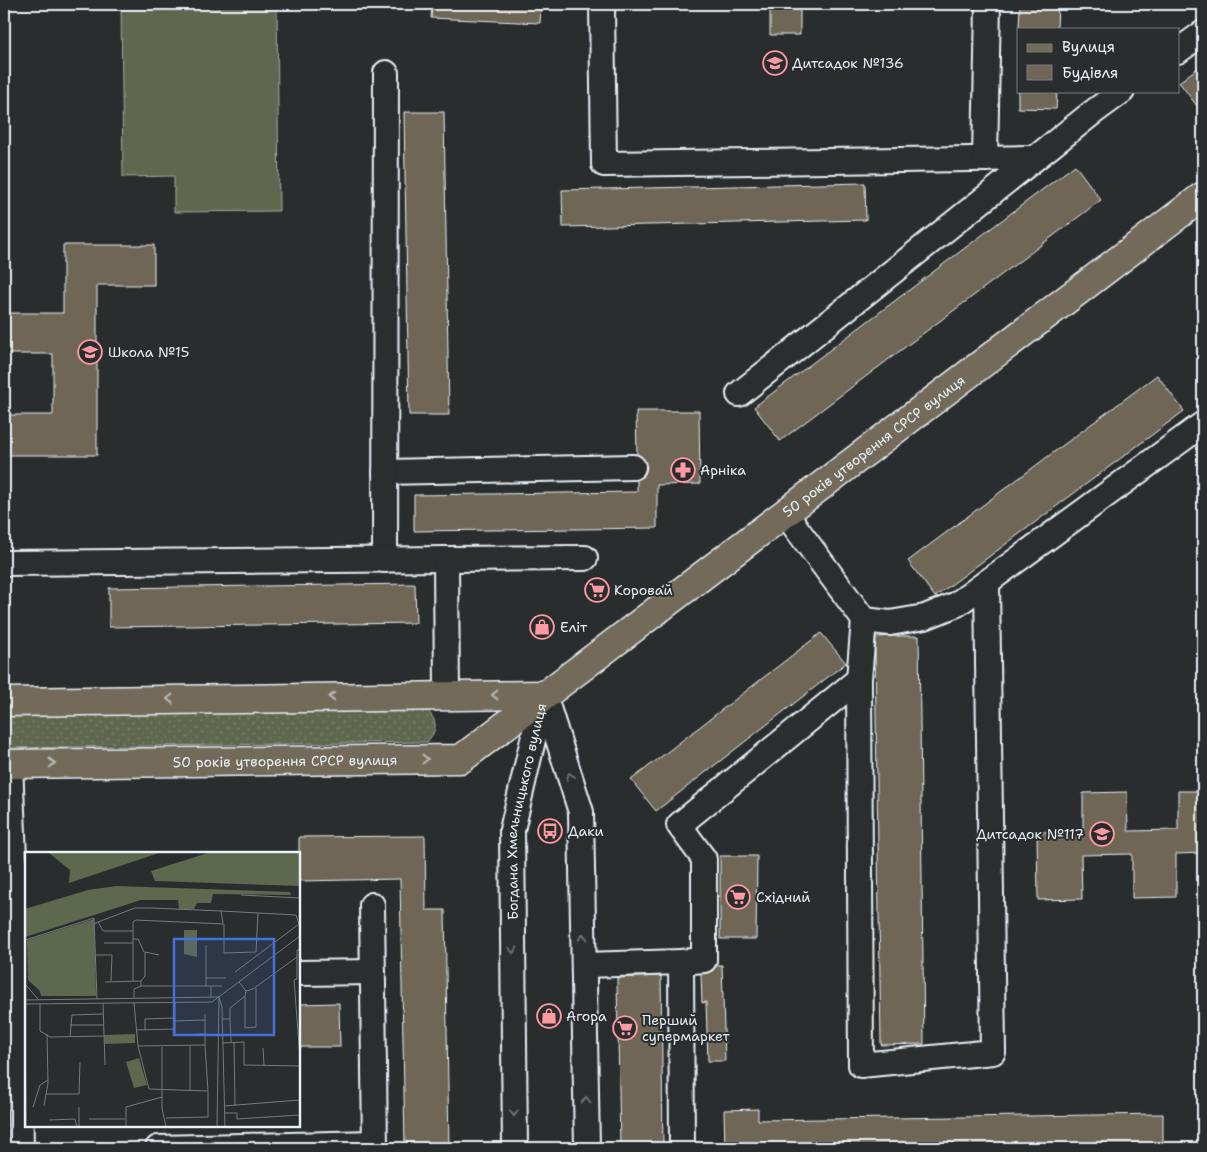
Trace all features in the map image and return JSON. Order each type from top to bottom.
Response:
[{"type":"main road","name":"50 років утворення СРСР вулиця","points":[[7,764],[461,759],[1203,196]]},
{"type":"main road","points":[[4,702],[544,695]]},
{"type":"street","points":[[602,4],[604,164],[1035,158]]},
{"type":"street","points":[[985,159],[988,4]]},
{"type":"street","points":[[1180,50],[1203,33]]},
{"type":"street","points":[[385,560],[386,72]]},
{"type":"street","points":[[739,394],[1121,92]]},
{"type":"street","points":[[864,620],[890,623],[925,617],[957,604],[1203,424]]},
{"type":"street","points":[[385,472],[633,467]]},
{"type":"street","points":[[785,513],[864,620],[859,679],[861,1065],[993,1052],[987,582]]},
{"type":"street","points":[[4,563],[585,558]]},
{"type":"street","points":[[446,559],[447,696]]},
{"type":"street","points":[[584,965],[704,960],[704,859],[679,825],[859,679]]},
{"type":"street","name":"Богдана Хмельницького вулиця","points":[[544,695],[581,812],[588,1148]]},
{"type":"street","name":"Богдана Хмельницького вулиця","points":[[515,1148],[512,830],[544,695]]},
{"type":"street","points":[[7,764],[11,952],[22,978],[12,1082],[21,1148]]},
{"type":"street","points":[[158,1148],[375,1146],[372,905]]},
{"type":"street","points":[[681,962],[682,1148]]},
{"type":"street","points":[[300,973],[373,972]]},
{"type":"green space","points":[[121,4],[277,4],[279,211],[174,212],[174,176],[123,177]]},
{"type":"green space","points":[[426,709],[433,717],[435,725],[435,729],[427,742],[4,748],[4,715]]},
{"type":"building","points":[[432,4],[541,4],[540,23],[431,18]]},
{"type":"building","points":[[770,4],[800,4],[800,35],[770,35]]},
{"type":"building","points":[[1020,4],[1058,4],[1057,28],[1019,28]]},
{"type":"building","points":[[1203,64],[1203,114],[1180,83],[1180,81]]},
{"type":"building","points":[[1018,92],[1057,92],[1056,109],[1018,108]]},
{"type":"building","points":[[404,112],[444,112],[449,415],[409,415]]},
{"type":"building","points":[[1075,165],[1101,200],[780,441],[754,407]]},
{"type":"building","points":[[865,183],[866,220],[563,227],[562,190]]},
{"type":"building","points":[[63,245],[154,245],[154,285],[97,285],[97,455],[4,455],[4,415],[53,415],[53,354],[4,354],[4,313],[63,313]]},
{"type":"building","points":[[1157,375],[1184,411],[935,597],[908,561]]},
{"type":"building","points":[[636,411],[699,411],[700,484],[657,485],[657,528],[414,531],[414,495],[637,492],[637,480],[645,474],[647,467],[644,460],[637,454]]},
{"type":"building","points":[[415,584],[416,623],[109,627],[109,588]]},
{"type":"building","points":[[821,633],[846,663],[656,811],[631,780]]},
{"type":"building","points":[[919,636],[924,1044],[881,1045],[875,650],[876,637]]},
{"type":"building","points":[[1178,791],[1203,791],[1203,853],[1176,854],[1176,897],[1132,898],[1132,854],[1081,855],[1082,899],[1038,900],[1037,832],[1083,831],[1083,793],[1127,792],[1128,831],[1178,830]]},
{"type":"building","points":[[425,836],[426,910],[445,910],[449,1148],[405,1148],[400,879],[300,881],[299,837]]},
{"type":"building","name":"Східний","points":[[720,856],[757,856],[756,939],[720,939]]},
{"type":"building","points":[[717,965],[722,965],[725,1061],[708,1061],[706,1002],[702,1003],[701,974],[711,972]]},
{"type":"building","points":[[661,976],[663,1148],[620,1148],[617,978]]},
{"type":"building","points":[[339,1003],[340,1047],[300,1047],[300,1004]]},
{"type":"building","points":[[758,1109],[758,1120],[1163,1114],[1163,1148],[725,1148],[724,1110]]},
{"type":"place","name":"Дитсадок №136","points":[[775,63]]},
{"type":"place","name":"Школа №15","points":[[90,352]]},
{"type":"place","name":"Арніка","points":[[683,470]]},
{"type":"place","name":"Коровай","points":[[597,590]]},
{"type":"place","name":"Еліт","points":[[542,627]]},
{"type":"place","name":"Даки","points":[[550,831]]},
{"type":"place","name":"Дитсадок №117","points":[[1102,834]]},
{"type":"place","name":"Східний","points":[[738,897]]},
{"type":"place","name":"Агора","points":[[549,1016]]},
{"type":"place","name":"Перший супермаркет","points":[[625,1028]]}]
